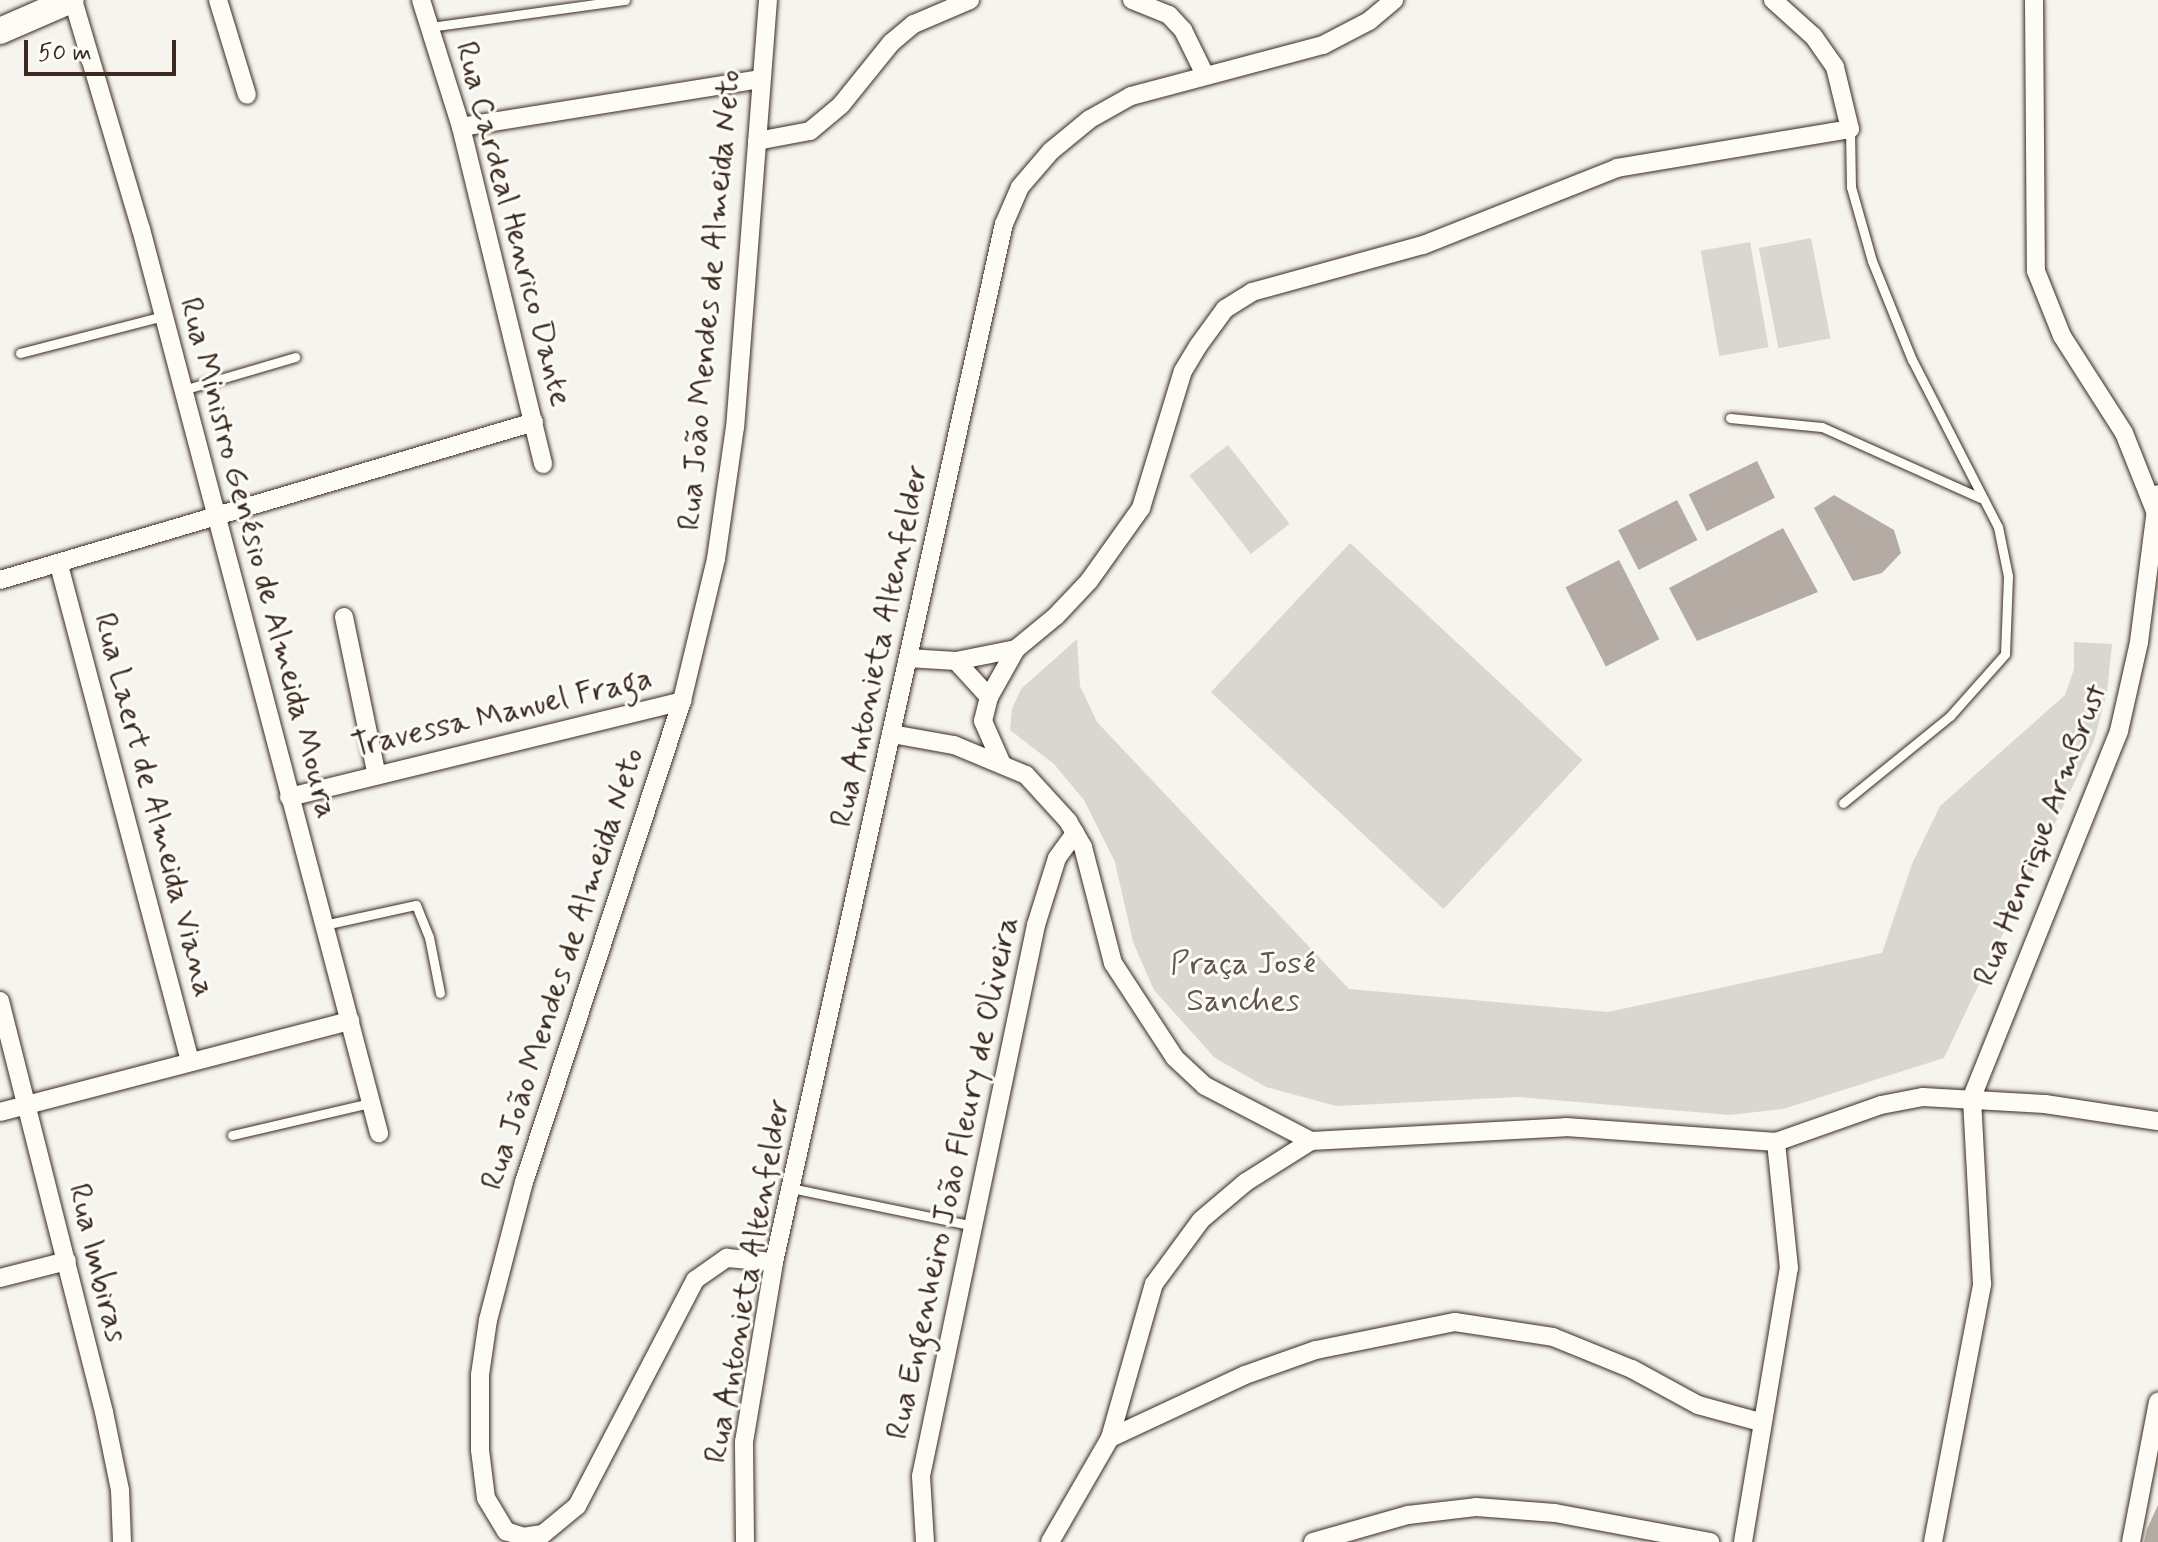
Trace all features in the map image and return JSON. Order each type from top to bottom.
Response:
[{"type":"main road","points":[[0,31],[33,7],[72,0]]},
{"type":"street","name":"Rua Ministro Genésio de Almeida Moura","points":[[72,0],[163,316],[379,1133]]},
{"type":"street","points":[[218,0],[247,95]]},
{"type":"street","name":"Rua Cardeal Henrico Dante","points":[[421,0],[461,127],[543,464]]},
{"type":"street","name":"Rua João Mendes de Almeida Neto","points":[[768,0],[727,494],[682,701],[524,1182],[488,1320],[480,1375],[480,1450],[486,1498],[506,1531],[523,1537],[543,1534],[577,1506],[695,1280],[727,1258],[774,1262]]},
{"type":"street","points":[[757,141],[810,131],[841,105],[891,43],[914,24],[970,0]]},
{"type":"street","points":[[1132,0],[1169,15],[1183,30],[1205,75]]},
{"type":"street","name":"Rua Antonieta Altenfelder","points":[[745,1542],[744,1442],[774,1262],[992,269],[1020,187],[1051,151],[1090,119],[1131,96],[1323,45],[1369,21],[1394,0]]},
{"type":"street","points":[[954,745],[983,721],[989,697],[1016,649],[1056,616],[1121,540],[1155,471],[1183,371],[1225,309],[1252,292],[1423,245],[1617,168],[1850,129],[1835,67],[1813,36],[1773,0]]},
{"type":"street","points":[[2034,0],[2036,271],[2062,336],[2124,433],[2156,502]]},
{"type":"street","points":[[461,127],[761,79]]},
{"type":"street","points":[[0,580],[218,519],[534,422]]},
{"type":"street","name":"Rua Henrique ArmBrust","points":[[1972,1097],[2119,731],[2139,642],[2156,502]]},
{"type":"street","name":"Rua Laert de Almeida Viana","points":[[59,565],[190,1061]]},
{"type":"street","points":[[344,617],[376,772]]},
{"type":"street","points":[[908,658],[956,661],[1016,649]]},
{"type":"street","points":[[956,661],[989,697]]},
{"type":"street","name":"Travessa Manuel Fraga","points":[[289,797],[376,772],[682,701]]},
{"type":"street","points":[[983,721],[1001,762]]},
{"type":"street","points":[[892,734],[954,745],[1026,775],[1075,833],[1096,883],[1113,963],[1150,1026],[1205,1086],[1311,1141]]},
{"type":"street","name":"Rua Engenheiro João Fleury de Oliveira","points":[[925,1542],[921,1476],[1045,888],[1075,833]]},
{"type":"street","name":"Rua Imbiras","points":[[0,1001],[67,1261],[120,1490],[122,1542]]},
{"type":"street","points":[[0,1112],[350,1021]]},
{"type":"street","points":[[1050,1542],[1110,1438],[1154,1284],[1201,1220],[1246,1182],[1311,1141],[1566,1127],[1776,1142],[1881,1105],[1923,1097],[1972,1097],[2158,1121]]},
{"type":"street","points":[[1933,1542],[1982,1284],[1972,1097]]},
{"type":"street","points":[[1743,1542],[1760,1422],[1789,1268],[1776,1142]]},
{"type":"street","points":[[0,1278],[67,1261]]},
{"type":"street","points":[[1110,1438],[1245,1375],[1316,1350],[1455,1322],[1553,1337],[1632,1369],[1698,1405],[1760,1422]]},
{"type":"street","points":[[2131,1542],[2158,1402]]},
{"type":"street","points":[[1313,1542],[1408,1515],[1476,1507],[1555,1513],[1710,1542]]},
{"type":"lane","points":[[430,27],[625,0]]},
{"type":"lane","points":[[1843,803],[1950,716],[2005,654],[2008,576],[1998,527],[1912,360],[1872,261],[1851,187],[1850,129]]},
{"type":"lane","points":[[20,353],[163,316]]},
{"type":"lane","points":[[182,391],[295,357]]},
{"type":"lane","points":[[1730,418],[1822,427],[1981,498]]},
{"type":"lane","points":[[324,925],[416,905],[429,937],[440,993]]},
{"type":"lane","points":[[232,1135],[370,1103]]},
{"type":"lane","points":[[791,1188],[975,1226]]},
{"type":"green space","points":[[1811,238],[1830,338],[1778,348],[1759,248]]},
{"type":"green space","points":[[1750,242],[1769,347],[1719,356],[1701,251]]},
{"type":"green space","points":[[1228,445],[1290,524],[1251,554],[1189,475]]},
{"type":"green space","points":[[1350,543],[1583,760],[1443,909],[1211,692]]},
{"type":"green space","name":"Praça José Sanches","points":[[1077,639],[1080,686],[1097,722],[1349,989],[1608,1012],[1882,953],[1912,864],[1940,806],[2065,695],[2074,669],[2074,642],[2112,644],[2107,692],[2094,741],[1944,1058],[1783,1109],[1730,1115],[1519,1097],[1336,1106],[1266,1087],[1215,1058],[1154,990],[1133,942],[1115,862],[1084,800],[1054,764],[1010,730],[1012,709],[1021,689]]},
{"type":"shaded area","points":[[1757,461],[1775,498],[1707,531],[1689,494]]},
{"type":"shaded area","points":[[1834,495],[1894,530],[1901,553],[1882,573],[1853,581],[1814,508]]},
{"type":"shaded area","points":[[1677,500],[1697,540],[1639,570],[1618,530]]},
{"type":"shaded area","points":[[1783,528],[1818,592],[1697,641],[1669,588]]},
{"type":"shaded area","points":[[1619,560],[1659,639],[1606,667],[1566,587]]},
{"type":"shaded area","points":[[2158,1505],[2158,1542],[2144,1542],[2147,1529]]}]
